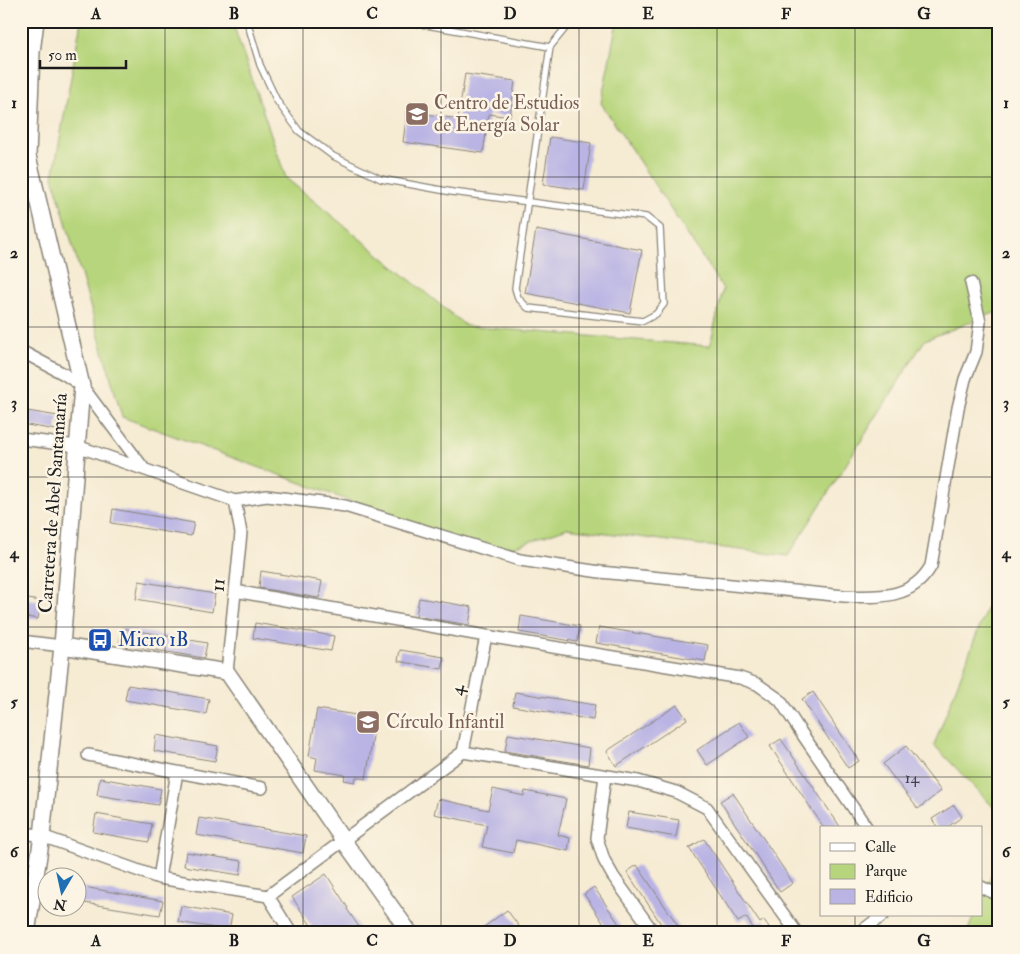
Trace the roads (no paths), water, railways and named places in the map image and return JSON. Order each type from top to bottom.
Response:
[{"type":"main road","name":"Carretera de Abel Santamaría","points":[[27,933],[42,836],[62,646],[82,386],[28,156],[32,52],[36,21]]},
{"type":"main road","points":[[62,646],[227,672],[342,840],[410,933]]},
{"type":"street","points":[[21,439],[78,446],[235,501],[267,496],[345,506],[520,560],[600,572],[844,596],[884,597],[908,589],[927,574],[931,566],[958,408],[965,379],[976,352],[980,322],[971,283]]},
{"type":"street","points":[[21,351],[82,386],[144,469]]},
{"type":"street","name":"11","points":[[227,672],[240,533],[235,501]]},
{"type":"street","points":[[235,591],[486,636],[740,678],[757,684],[780,700],[866,826]]},
{"type":"street","name":"4","points":[[463,752],[486,636]]},
{"type":"street","points":[[21,641],[62,646]]},
{"type":"street","points":[[21,832],[42,836],[159,878],[268,896],[463,752],[638,781],[676,792],[707,808],[797,933]]},
{"type":"street","points":[[88,754],[262,788]]},
{"type":"street","points":[[159,878],[177,772]]},
{"type":"street","points":[[605,776],[597,838],[604,860],[613,876],[654,933]]},
{"type":"street","points":[[982,887],[999,895]]},
{"type":"street","points":[[268,896],[291,933]]},
{"type":"street","points":[[858,933],[881,916]]},
{"type":"lane","points":[[247,21],[260,65],[276,101],[299,131],[332,156],[381,178],[452,192],[528,202],[646,217],[660,228],[664,304],[656,314],[643,321],[528,308],[518,298],[514,288],[528,202],[550,47],[571,21]]},
{"type":"lane","points":[[404,21],[550,47]]},
{"type":"place","name":"Centro de Estudios de Energía Solar","points":[[417,114]]},
{"type":"place","name":"Micro 1B","points":[[100,640]]},
{"type":"place","name":"Círculo Infantil","points":[[368,722]]}]
